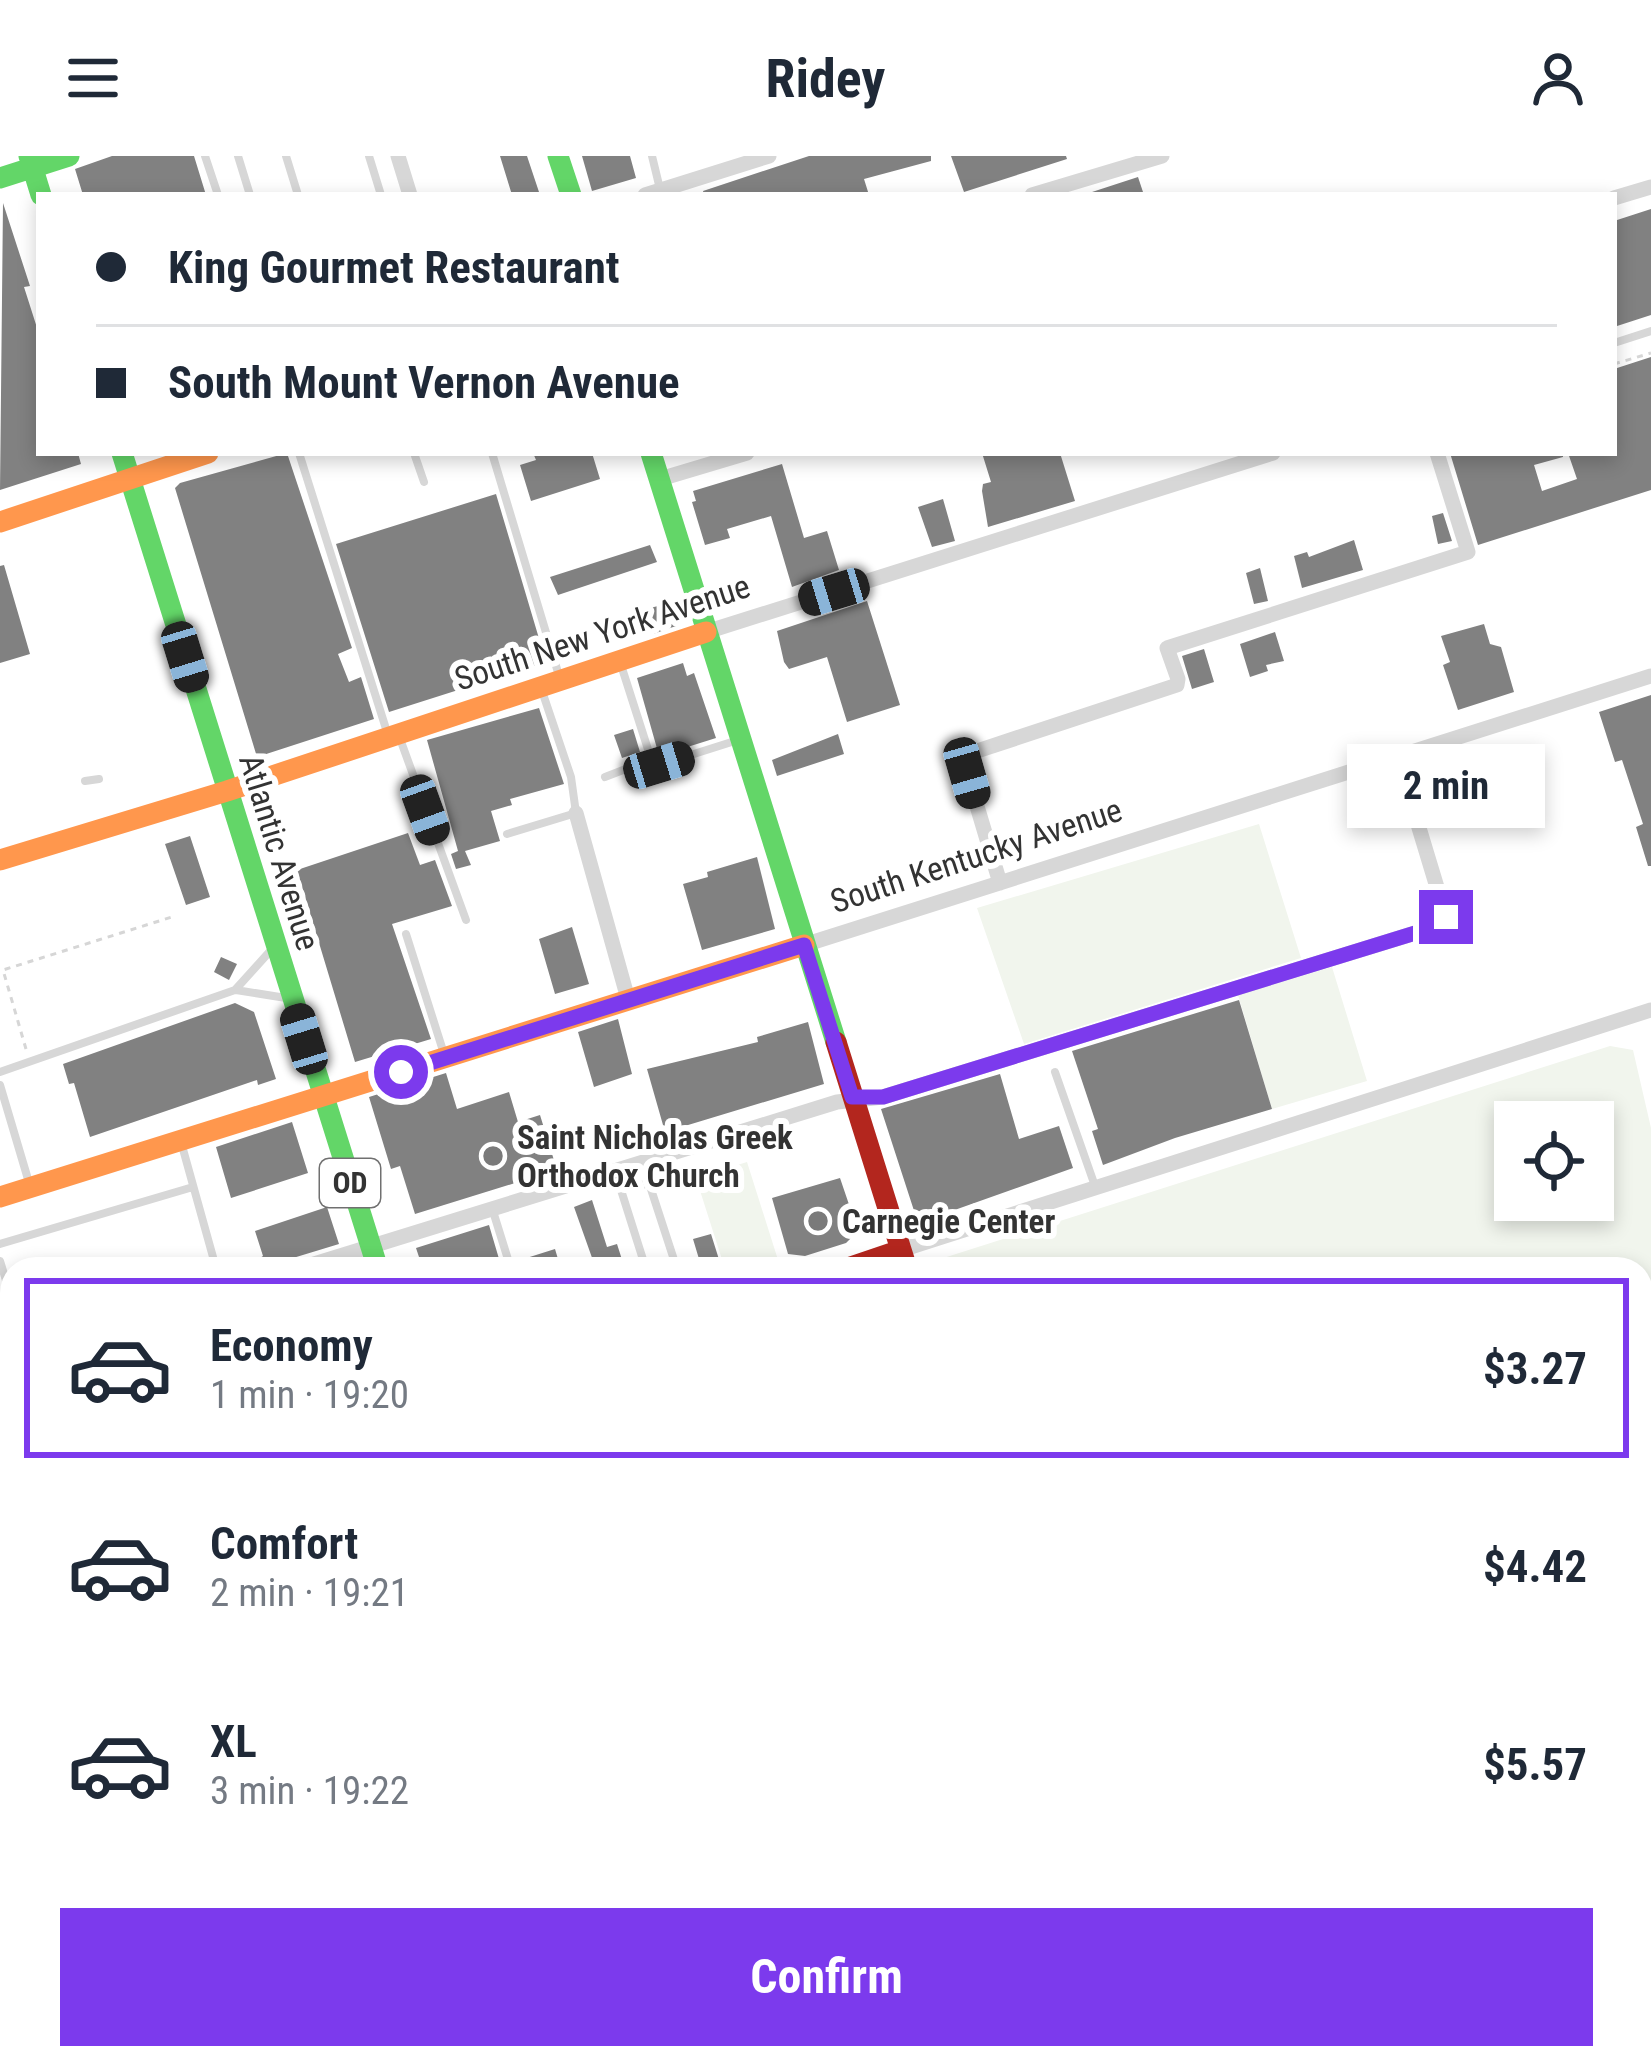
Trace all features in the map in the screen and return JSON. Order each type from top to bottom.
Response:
[{"type":"main road","points":[[0,178],[31,161],[69,156]]},
{"type":"main road","points":[[558,156],[570,192]]},
{"type":"main road","points":[[31,161],[40,192]]},
{"type":"main road","name":"Atlantic Avenue","points":[[123,456],[374,1257]]},
{"type":"main road","points":[[0,522],[199,456]]},
{"type":"main road","points":[[652,456],[903,1257]]},
{"type":"main road","name":"South New York Avenue","points":[[0,860],[226,791],[706,632]]},
{"type":"main road","name":"South Kentucky Avenue","points":[[0,1197],[804,945]]},
{"type":"street","points":[[398,156],[409,192]]},
{"type":"street","points":[[656,192],[769,156]]},
{"type":"street","points":[[1043,192],[1162,156]]},
{"type":"street","points":[[1617,197],[1651,187]]},
{"type":"street","points":[[660,479],[737,456]]},
{"type":"street","name":"South New York Avenue","points":[[706,632],[1264,456]]},
{"type":"street","points":[[1000,883],[962,756],[1177,685],[1167,649],[1468,552],[1438,456]]},
{"type":"street","name":"South Kentucky Avenue","points":[[804,945],[1651,676]]},
{"type":"street","points":[[336,1257],[852,1097],[883,1097],[1438,926],[1446,917],[1397,754]]},
{"type":"street","points":[[576,813],[628,999]]},
{"type":"street","points":[[912,1257],[1095,1188],[1651,1010]]},
{"type":"lane","points":[[205,156],[217,192]]},
{"type":"lane","points":[[238,156],[249,192]]},
{"type":"lane","points":[[286,156],[297,192]]},
{"type":"lane","points":[[369,156],[380,192]]},
{"type":"lane","points":[[652,156],[653,192]]},
{"type":"lane","points":[[1617,342],[1651,331]]},
{"type":"lane","points":[[300,456],[394,736],[466,920]]},
{"type":"lane","points":[[416,456],[424,482]]},
{"type":"lane","points":[[493,456],[550,684],[576,813],[507,834]]},
{"type":"lane","points":[[620,661],[654,766]]},
{"type":"lane","points":[[1177,685],[1183,702]]},
{"type":"lane","points":[[605,777],[740,740]]},
{"type":"lane","points":[[85,781],[99,779]]},
{"type":"lane","points":[[406,934],[446,1059]]},
{"type":"lane","points":[[235,990],[275,946]]},
{"type":"lane","points":[[0,1072],[235,990],[292,999]]},
{"type":"lane","points":[[1055,1072],[1095,1188]]},
{"type":"lane","points":[[0,1085],[30,1187]]},
{"type":"lane","points":[[181,1140],[213,1257]]},
{"type":"lane","points":[[642,1161],[673,1257]]},
{"type":"lane","points":[[615,1169],[642,1257]]},
{"type":"lane","points":[[621,1190],[649,1183]]},
{"type":"lane","points":[[0,1244],[193,1187]]},
{"type":"lane","points":[[492,1207],[507,1257]]},
{"type":"path","points":[[1617,363],[1651,353]]},
{"type":"path","points":[[13,1055],[26,1051],[3,970],[175,916]]},
{"type":"shaded area","points":[[1259,824],[1301,958],[1024,1044],[977,908]]},
{"type":"shaded area","points":[[1332,967],[1367,1081],[1272,1109],[1238,995]]},
{"type":"shaded area","points":[[1610,1046],[1633,1050],[1651,1128],[1651,1257],[947,1257]]},
{"type":"shaded area","points":[[747,1162],[777,1257],[721,1257],[696,1178]]},
{"type":"building","points":[[112,156],[194,156],[205,192],[82,192],[75,169]]},
{"type":"building","points":[[500,156],[527,156],[539,192],[511,192]]},
{"type":"building","points":[[582,156],[630,156],[636,178],[592,191]]},
{"type":"building","points":[[809,156],[931,156],[931,161],[864,179],[868,192],[703,191]]},
{"type":"building","points":[[951,156],[1066,156],[1067,159],[964,192]]},
{"type":"building","points":[[1138,177],[1143,192],[1092,192]]},
{"type":"building","points":[[3,203],[30,286],[24,287],[36,325],[36,456],[79,456],[81,464],[0,490]]},
{"type":"building","points":[[1651,209],[1651,315],[1617,326],[1617,220]]},
{"type":"building","points":[[1651,357],[1651,490],[1478,545],[1451,456],[1563,456],[1534,465],[1542,491],[1577,479],[1569,456],[1617,456],[1617,368]]},
{"type":"building","points":[[288,456],[352,648],[338,654],[349,682],[361,677],[374,719],[257,757],[175,488]]},
{"type":"building","points":[[534,456],[593,456],[600,479],[531,501],[520,465],[536,460]]},
{"type":"building","points":[[983,456],[1061,456],[1075,501],[988,527],[982,491],[983,484],[991,482]]},
{"type":"building","points":[[782,464],[804,538],[827,531],[839,570],[792,587],[771,516],[727,529],[730,538],[705,545],[692,502],[696,501],[693,491]]},
{"type":"building","points":[[496,494],[546,662],[389,712],[336,544]]},
{"type":"building","points":[[943,499],[955,541],[932,547],[918,507]]},
{"type":"building","points":[[1443,513],[1452,541],[1438,544],[1432,516]]},
{"type":"building","points":[[1354,540],[1363,570],[1302,588],[1294,556],[1307,552],[1309,557]]},
{"type":"building","points":[[650,545],[657,562],[558,595],[550,577]]},
{"type":"building","points":[[4,565],[30,654],[0,663],[0,566]]},
{"type":"building","points":[[1260,568],[1268,601],[1254,604],[1246,573]]},
{"type":"building","points":[[867,601],[900,705],[847,722],[827,657],[789,669],[777,631]]},
{"type":"building","points":[[670,603],[676,626],[653,634],[646,609]]},
{"type":"building","points":[[1484,624],[1490,644],[1501,647],[1514,692],[1458,710],[1443,665],[1450,662],[1441,636]]},
{"type":"building","points":[[1275,632],[1284,661],[1266,665],[1268,671],[1250,677],[1240,644]]},
{"type":"building","points":[[1204,649],[1214,682],[1192,689],[1182,656]]},
{"type":"building","points":[[683,663],[687,676],[694,673],[716,738],[662,755],[637,678]]},
{"type":"building","points":[[1651,695],[1648,866],[1636,827],[1643,824],[1622,760],[1615,762],[1599,712]]},
{"type":"building","points":[[539,708],[564,784],[510,799],[512,805],[491,811],[500,841],[465,851],[471,865],[456,869],[451,854],[458,851],[427,740]]},
{"type":"building","points":[[633,729],[640,752],[622,758],[614,735]]},
{"type":"building","points":[[838,734],[844,754],[777,776],[772,760]]},
{"type":"building","points":[[408,833],[420,865],[435,860],[452,906],[392,924],[431,1039],[355,1062],[297,870]]},
{"type":"building","points":[[190,836],[210,897],[186,905],[165,844]]},
{"type":"building","points":[[757,857],[775,929],[702,950],[683,884]]},
{"type":"building","points":[[572,927],[589,984],[555,994],[539,939]]},
{"type":"building","points":[[221,957],[237,964],[229,980],[214,972]]},
{"type":"building","points":[[1239,1000],[1272,1109],[1103,1165],[1092,1131],[1098,1129],[1072,1051]]},
{"type":"building","points":[[235,1003],[254,1012],[276,1079],[258,1085],[257,1080],[90,1137],[74,1083],[69,1084],[63,1064]]},
{"type":"building","points":[[618,1019],[632,1074],[594,1087],[578,1032]]},
{"type":"building","points":[[808,1022],[824,1084],[665,1132],[647,1069],[758,1042],[757,1037]]},
{"type":"building","name":"Saint Nicholas Greek Orthodox Church","points":[[446,1073],[457,1109],[509,1092],[518,1122],[540,1115],[557,1170],[415,1214],[400,1166],[391,1169],[369,1097]]},
{"type":"building","points":[[1000,1074],[1019,1139],[1059,1126],[1073,1168],[918,1223],[881,1109]]},
{"type":"building","points":[[292,1122],[308,1173],[231,1198],[216,1147]]},
{"type":"building","name":"Carnegie Center","points":[[840,1178],[858,1231],[846,1243],[805,1256],[788,1254],[772,1198]]},
{"type":"building","points":[[592,1200],[607,1247],[617,1244],[621,1257],[592,1257],[574,1207]]},
{"type":"building","points":[[327,1207],[339,1244],[296,1257],[262,1257],[255,1231]]},
{"type":"building","points":[[489,1225],[498,1257],[419,1257],[416,1248]]},
{"type":"building","points":[[711,1234],[718,1257],[698,1257],[693,1239]]},
{"type":"building","points":[[555,1249],[557,1257],[530,1257]]},
{"type":"traffic: fast","points":[[29,156],[40,192]]},
{"type":"traffic: fast","points":[[0,178],[69,156]]},
{"type":"traffic: fast","points":[[558,156],[570,192]]},
{"type":"traffic: fast","points":[[123,456],[374,1257]]},
{"type":"traffic: fast","points":[[652,456],[836,1042]]},
{"type":"traffic: slow","points":[[0,522],[199,456]]},
{"type":"traffic: slow","points":[[0,860],[227,791],[706,632]]},
{"type":"traffic: slow","points":[[0,1197],[804,945]]},
{"type":"traffic: jam","points":[[836,1042],[903,1257]]},
{"type":"traffic: jam","points":[[880,1257],[901,1250]]},
{"type":"place","name":"Saint Nicholas Greek Orthodox Church","points":[[493,1156]]},
{"type":"place","name":"Carnegie Center","points":[[818,1221]]},
{"type":"route","points":[[401,1072],[804,945],[852,1097],[883,1097],[1438,926],[1446,917]]}]
